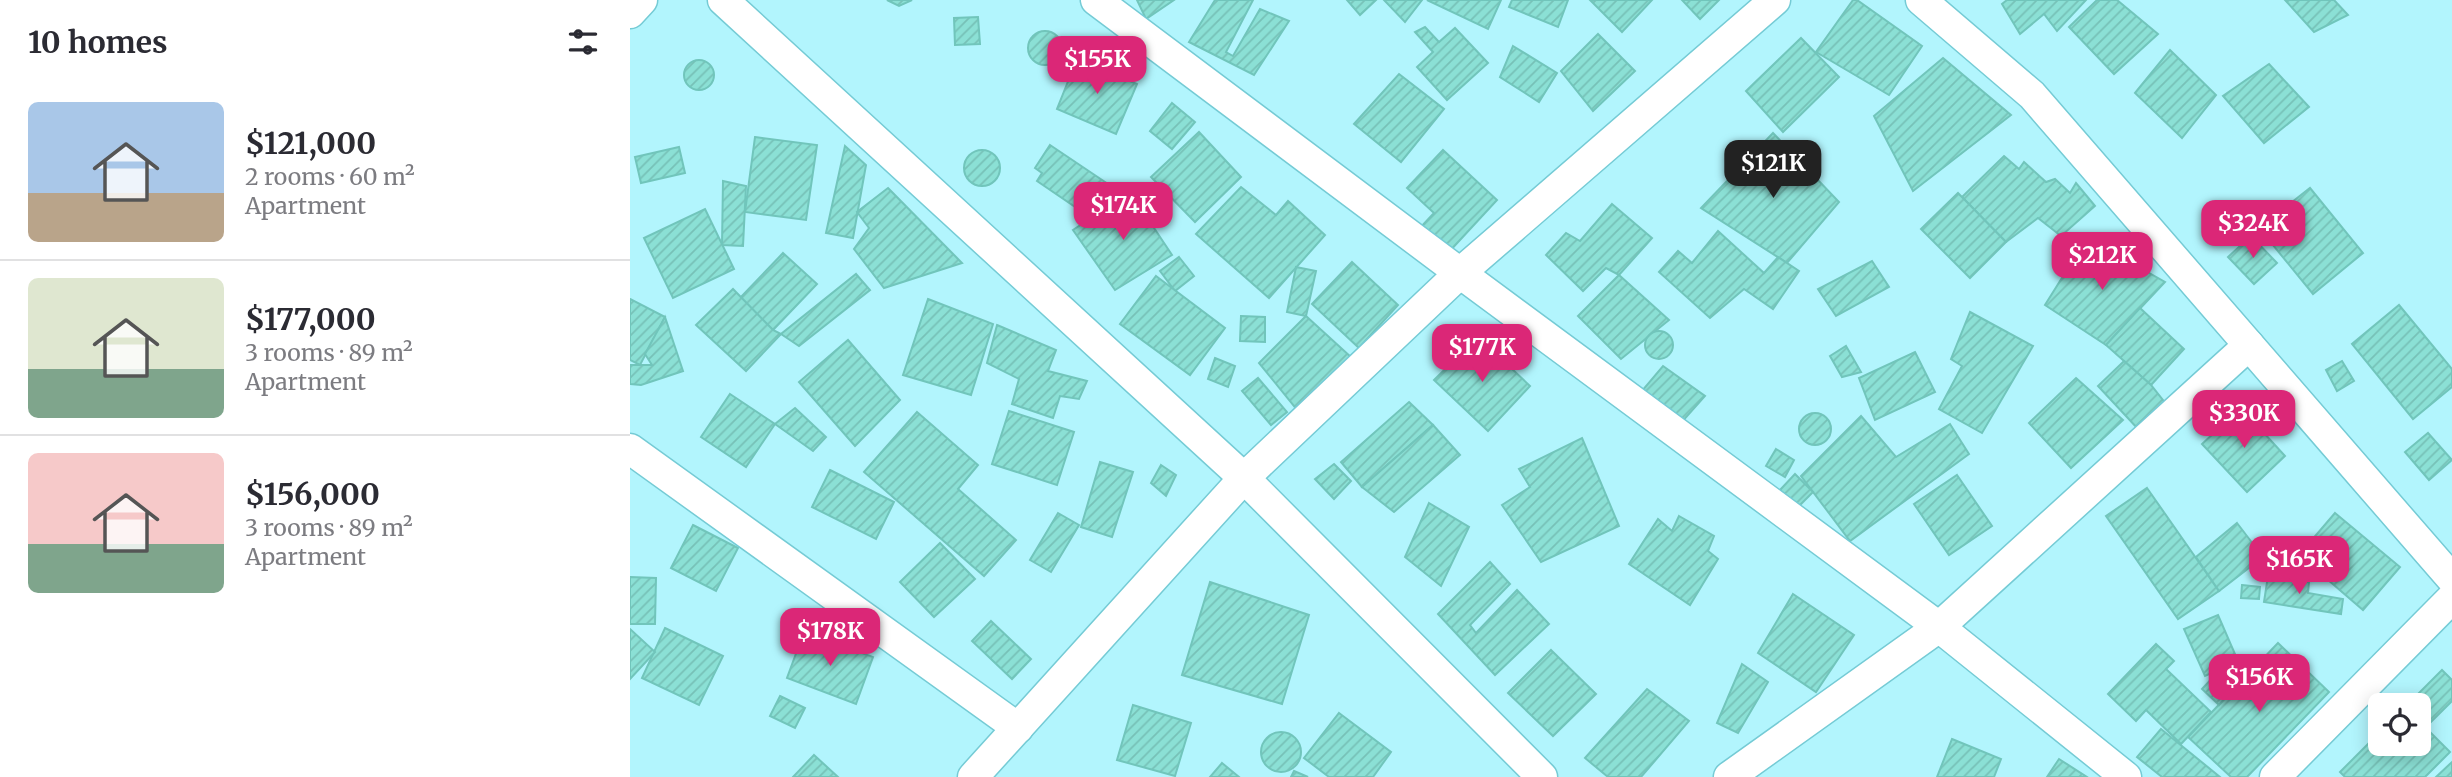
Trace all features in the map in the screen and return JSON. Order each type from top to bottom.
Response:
[{"type":"street","points":[[630,13],[642,0]]},
{"type":"street","points":[[723,0],[1244,478],[1542,777]]},
{"type":"street","points":[[1096,0],[1460,274],[1939,627],[2126,777]]},
{"type":"street","points":[[973,777],[1244,478],[1460,274],[1775,0]]},
{"type":"street","points":[[1921,0],[2032,95],[2452,579]]},
{"type":"street","points":[[1729,777],[1939,627],[2249,345]]},
{"type":"street","points":[[630,449],[1018,728]]},
{"type":"street","points":[[2275,777],[2452,598]]},
{"type":"building","points":[[887,0],[912,0],[899,6]]},
{"type":"building","points":[[1137,0],[1174,0],[1146,19]]},
{"type":"building","points":[[1215,0],[1253,0],[1226,52],[1233,56],[1260,9],[1289,21],[1254,75],[1189,42]]},
{"type":"building","points":[[1347,0],[1376,0],[1360,15]]},
{"type":"building","points":[[1384,0],[1422,0],[1405,22]]},
{"type":"building","points":[[1427,0],[1501,0],[1488,29]]},
{"type":"building","points":[[1512,0],[1568,0],[1558,27],[1509,7]]},
{"type":"building","points":[[1590,0],[1652,0],[1622,32]]},
{"type":"building","points":[[1682,0],[1719,0],[1700,19]]},
{"type":"building","points":[[1853,0],[1857,0],[1922,46],[1889,95],[1816,52]]},
{"type":"building","points":[[2007,0],[2086,0],[2057,31],[2044,14],[2020,34],[2002,4]]},
{"type":"building","points":[[2097,0],[2117,0],[2158,34],[2114,74],[2069,27]]},
{"type":"building","points":[[2285,0],[2334,0],[2348,15],[2314,32]]},
{"type":"building","points":[[978,17],[980,44],[955,45],[954,18]]},
{"type":"building","points":[[1425,27],[1439,42],[1455,28],[1488,63],[1447,100],[1417,67],[1433,52],[1415,32]]},
{"type":"building","points":[[1045,31],[1057,36],[1062,48],[1057,60],[1045,65],[1033,60],[1028,48],[1033,36]]},
{"type":"building","points":[[1598,34],[1635,71],[1593,111],[1561,71]]},
{"type":"building","points":[[1801,38],[1839,77],[1783,132],[1746,91]]},
{"type":"building","points":[[1513,46],[1557,73],[1539,102],[1500,77]]},
{"type":"building","points":[[2170,50],[2216,95],[2182,138],[2135,93]]},
{"type":"building","points":[[1943,58],[2011,115],[1913,191],[1874,116]]},
{"type":"building","points":[[1077,59],[1137,84],[1116,134],[1057,109]]},
{"type":"building","points":[[699,60],[705,61],[713,69],[713,81],[705,89],[699,90],[693,89],[685,81],[684,75],[685,69],[693,61]]},
{"type":"building","points":[[2269,64],[2309,107],[2264,143],[2223,96]]},
{"type":"building","points":[[1399,74],[1444,109],[1401,162],[1354,124]]},
{"type":"building","points":[[1172,103],[1195,122],[1172,149],[1150,131]]},
{"type":"building","points":[[1199,132],[1241,177],[1195,222],[1151,177]]},
{"type":"building","points":[[1773,133],[1839,202],[1787,263],[1701,208]]},
{"type":"building","points":[[755,137],[817,145],[806,220],[745,212]]},
{"type":"building","points":[[1050,145],[1111,186],[1090,217],[1037,181],[1042,173],[1035,168]]},
{"type":"building","points":[[845,146],[866,165],[853,238],[826,233]]},
{"type":"building","points":[[679,147],[685,173],[641,183],[635,157]]},
{"type":"building","points":[[982,150],[995,155],[1000,168],[995,181],[982,186],[969,181],[964,168],[969,155]]},
{"type":"building","points":[[1443,150],[1497,200],[1447,254],[1419,229],[1434,213],[1407,188]]},
{"type":"building","points":[[2004,156],[2019,169],[2024,162],[2046,182],[2055,179],[2070,193],[2076,183],[2095,206],[2061,236],[2038,218],[2006,242],[1962,197]]},
{"type":"building","points":[[723,181],[746,186],[743,246],[722,245]]},
{"type":"building","points":[[1241,187],[1276,215],[1288,201],[1325,235],[1269,298],[1196,234]]},
{"type":"building","points":[[888,188],[962,263],[884,288],[854,249],[869,228],[857,212]]},
{"type":"building","points":[[2310,188],[2363,253],[2313,294],[2259,228]]},
{"type":"building","points":[[1130,192],[1172,255],[1115,290],[1073,230]]},
{"type":"building","points":[[1958,193],[2006,242],[1970,278],[1921,229]]},
{"type":"building","points":[[1612,204],[1652,238],[1619,275],[1606,268],[1583,291],[1546,255],[1566,233],[1580,241]]},
{"type":"building","points":[[705,209],[734,269],[673,298],[644,238]]},
{"type":"building","points":[[1718,231],[1764,273],[1778,257],[1799,271],[1773,309],[1744,289],[1710,318],[1659,272],[1678,251],[1692,263]]},
{"type":"building","points":[[2251,236],[2277,263],[2254,284],[2228,257]]},
{"type":"building","points":[[2087,238],[2165,282],[2106,345],[2045,305]]},
{"type":"building","points":[[783,253],[817,284],[773,330],[740,298]]},
{"type":"building","points":[[1179,257],[1194,276],[1175,291],[1160,271]]},
{"type":"building","points":[[1872,261],[1889,287],[1836,316],[1818,289]]},
{"type":"building","points":[[1352,262],[1398,305],[1359,348],[1312,304]]},
{"type":"building","points":[[1296,267],[1316,271],[1306,316],[1287,312]]},
{"type":"building","points":[[856,274],[870,290],[799,346],[781,334]]},
{"type":"building","points":[[1619,275],[1669,320],[1621,359],[1578,316]]},
{"type":"building","points":[[1156,276],[1225,328],[1190,375],[1120,324]]},
{"type":"building","points":[[733,289],[773,330],[781,334],[746,371],[696,325]]},
{"type":"building","points":[[630,299],[665,317],[640,365],[630,360]]},
{"type":"building","points":[[928,299],[993,324],[971,395],[903,375]]},
{"type":"building","points":[[2399,305],[2452,369],[2452,387],[2413,419],[2352,344]]},
{"type":"building","points":[[2140,308],[2184,349],[2151,385],[2106,345]]},
{"type":"building","points":[[1970,312],[2033,346],[1982,433],[1939,409],[1962,366],[1951,359]]},
{"type":"building","points":[[1241,316],[1265,317],[1265,342],[1240,341]]},
{"type":"building","points":[[1306,316],[1352,358],[1298,411],[1259,363]]},
{"type":"building","points":[[665,317],[683,371],[641,385],[630,384],[630,365],[652,365],[645,354]]},
{"type":"building","points":[[997,325],[1056,350],[1048,371],[1087,381],[1079,399],[1060,396],[1053,418],[1012,404],[1019,379],[987,363]]},
{"type":"building","points":[[1659,331],[1669,335],[1673,345],[1669,355],[1659,359],[1649,355],[1645,345],[1649,335]]},
{"type":"building","points":[[1478,337],[1530,386],[1488,431],[1434,380]]},
{"type":"building","points":[[848,340],[900,400],[855,446],[799,382]]},
{"type":"building","points":[[1846,346],[1861,372],[1842,377],[1830,356]]},
{"type":"building","points":[[1915,352],[1935,392],[1875,420],[1859,378]]},
{"type":"building","points":[[1215,358],[1235,366],[1228,387],[1208,379]]},
{"type":"building","points":[[2124,361],[2151,385],[2166,404],[2139,430],[2098,386]]},
{"type":"building","points":[[2342,361],[2354,381],[2337,391],[2326,370]]},
{"type":"building","points":[[1663,366],[1705,396],[1681,423],[1641,392]]},
{"type":"building","points":[[1258,378],[1287,412],[1271,425],[1242,391]]},
{"type":"building","points":[[2076,378],[2123,420],[2071,468],[2029,423]]},
{"type":"building","points":[[730,394],[775,424],[746,467],[701,437]]},
{"type":"building","points":[[1409,402],[1433,425],[1362,487],[1341,462]]},
{"type":"building","points":[[795,408],[826,437],[813,451],[775,424]]},
{"type":"building","points":[[2241,408],[2285,456],[2247,492],[2202,444]]},
{"type":"building","points":[[1009,411],[1074,432],[1057,485],[992,464]]},
{"type":"building","points":[[917,412],[978,465],[958,489],[1016,540],[984,576],[864,472]]},
{"type":"building","points":[[1815,413],[1827,417],[1831,429],[1827,441],[1815,445],[1803,441],[1799,429],[1803,417]]},
{"type":"building","points":[[1861,416],[1896,457],[1950,424],[1969,454],[1850,541],[1801,476]]},
{"type":"building","points":[[1433,425],[1460,455],[1394,512],[1362,487]]},
{"type":"building","points":[[2428,433],[2452,460],[2429,480],[2405,452]]},
{"type":"building","points":[[1582,438],[1619,526],[1541,562],[1502,505],[1530,487],[1519,469]]},
{"type":"building","points":[[1776,449],[1794,460],[1785,477],[1766,466]]},
{"type":"building","points":[[1100,462],[1133,472],[1112,537],[1081,527]]},
{"type":"building","points":[[1334,464],[1351,481],[1334,499],[1315,479]]},
{"type":"building","points":[[1161,465],[1176,475],[1166,496],[1151,483]]},
{"type":"building","points":[[830,470],[894,502],[876,539],[812,507]]},
{"type":"building","points":[[1795,474],[1813,492],[1798,507],[1780,490]]},
{"type":"building","points":[[1957,475],[1992,526],[1949,555],[1914,504]]},
{"type":"building","points":[[2147,488],[2219,591],[2178,619],[2106,516]]},
{"type":"building","points":[[1429,503],[1469,527],[1441,586],[1405,557]]},
{"type":"building","points":[[1058,513],[1079,525],[1051,572],[1030,560]]},
{"type":"building","points":[[2335,513],[2400,567],[2363,610],[2299,555]]},
{"type":"building","points":[[1679,516],[1714,536],[1708,551],[1718,559],[1690,605],[1629,564],[1658,519],[1672,531]]},
{"type":"building","points":[[2237,523],[2263,557],[2219,591],[2196,557]]},
{"type":"building","points":[[693,525],[738,548],[716,591],[671,568]]},
{"type":"building","points":[[940,543],[975,579],[934,617],[900,582]]},
{"type":"building","points":[[1490,562],[1510,584],[1470,625],[1476,633],[1517,590],[1549,624],[1495,675],[1438,614]]},
{"type":"building","points":[[2268,576],[2309,582],[2308,593],[2343,599],[2341,614],[2264,602]]},
{"type":"building","points":[[630,577],[656,578],[655,624],[630,624]]},
{"type":"building","points":[[1210,582],[1309,615],[1282,704],[1182,675]]},
{"type":"building","points":[[2242,585],[2260,587],[2259,599],[2241,598]]},
{"type":"building","points":[[1793,594],[1854,635],[1816,692],[1758,653]]},
{"type":"building","points":[[2218,615],[2238,661],[2205,676],[2184,629]]},
{"type":"building","points":[[991,621],[1031,659],[1012,679],[972,641]]},
{"type":"building","points":[[665,628],[723,656],[699,705],[642,678]]},
{"type":"building","points":[[630,629],[655,652],[630,679]]},
{"type":"building","points":[[804,632],[873,657],[856,704],[787,678]]},
{"type":"building","points":[[2278,643],[2329,692],[2247,777],[2231,777],[2188,737]]},
{"type":"building","points":[[2156,644],[2174,661],[2166,669],[2211,712],[2181,744],[2146,710],[2136,721],[2108,694]]},
{"type":"building","points":[[1551,650],[1596,694],[1553,736],[1508,693]]},
{"type":"building","points":[[1742,664],[1768,682],[1738,733],[1717,723]]},
{"type":"building","points":[[2442,670],[2452,680],[2452,701],[2431,722],[2431,693],[2419,693]]},
{"type":"building","points":[[2217,673],[2233,689],[2219,705],[2202,689]]},
{"type":"building","points":[[1647,689],[1689,721],[1641,777],[1608,777],[1585,758]]},
{"type":"building","points":[[780,696],[805,708],[795,728],[770,716]]},
{"type":"building","points":[[1133,705],[1191,723],[1175,776],[1117,760]]},
{"type":"building","points":[[1339,713],[1391,752],[1373,777],[1329,777],[1304,758]]},
{"type":"building","points":[[2161,729],[2220,777],[2162,777],[2137,757]]},
{"type":"building","points":[[1281,732],[1295,738],[1301,752],[1295,766],[1281,772],[1267,766],[1261,752],[1267,738]]},
{"type":"building","points":[[2431,733],[2450,752],[2425,777],[2345,777],[2340,772],[2368,744],[2368,756],[2431,756]]},
{"type":"building","points":[[1952,739],[2001,759],[1994,777],[1937,777]]},
{"type":"building","points":[[814,755],[838,777],[793,777]]},
{"type":"building","points":[[2059,759],[2087,777],[2047,777]]},
{"type":"building","points":[[2452,762],[2452,777],[2436,777]]},
{"type":"building","points":[[1222,763],[1239,777],[1210,777]]},
{"type":"building","points":[[1294,771],[1308,777],[1291,777]]}]
